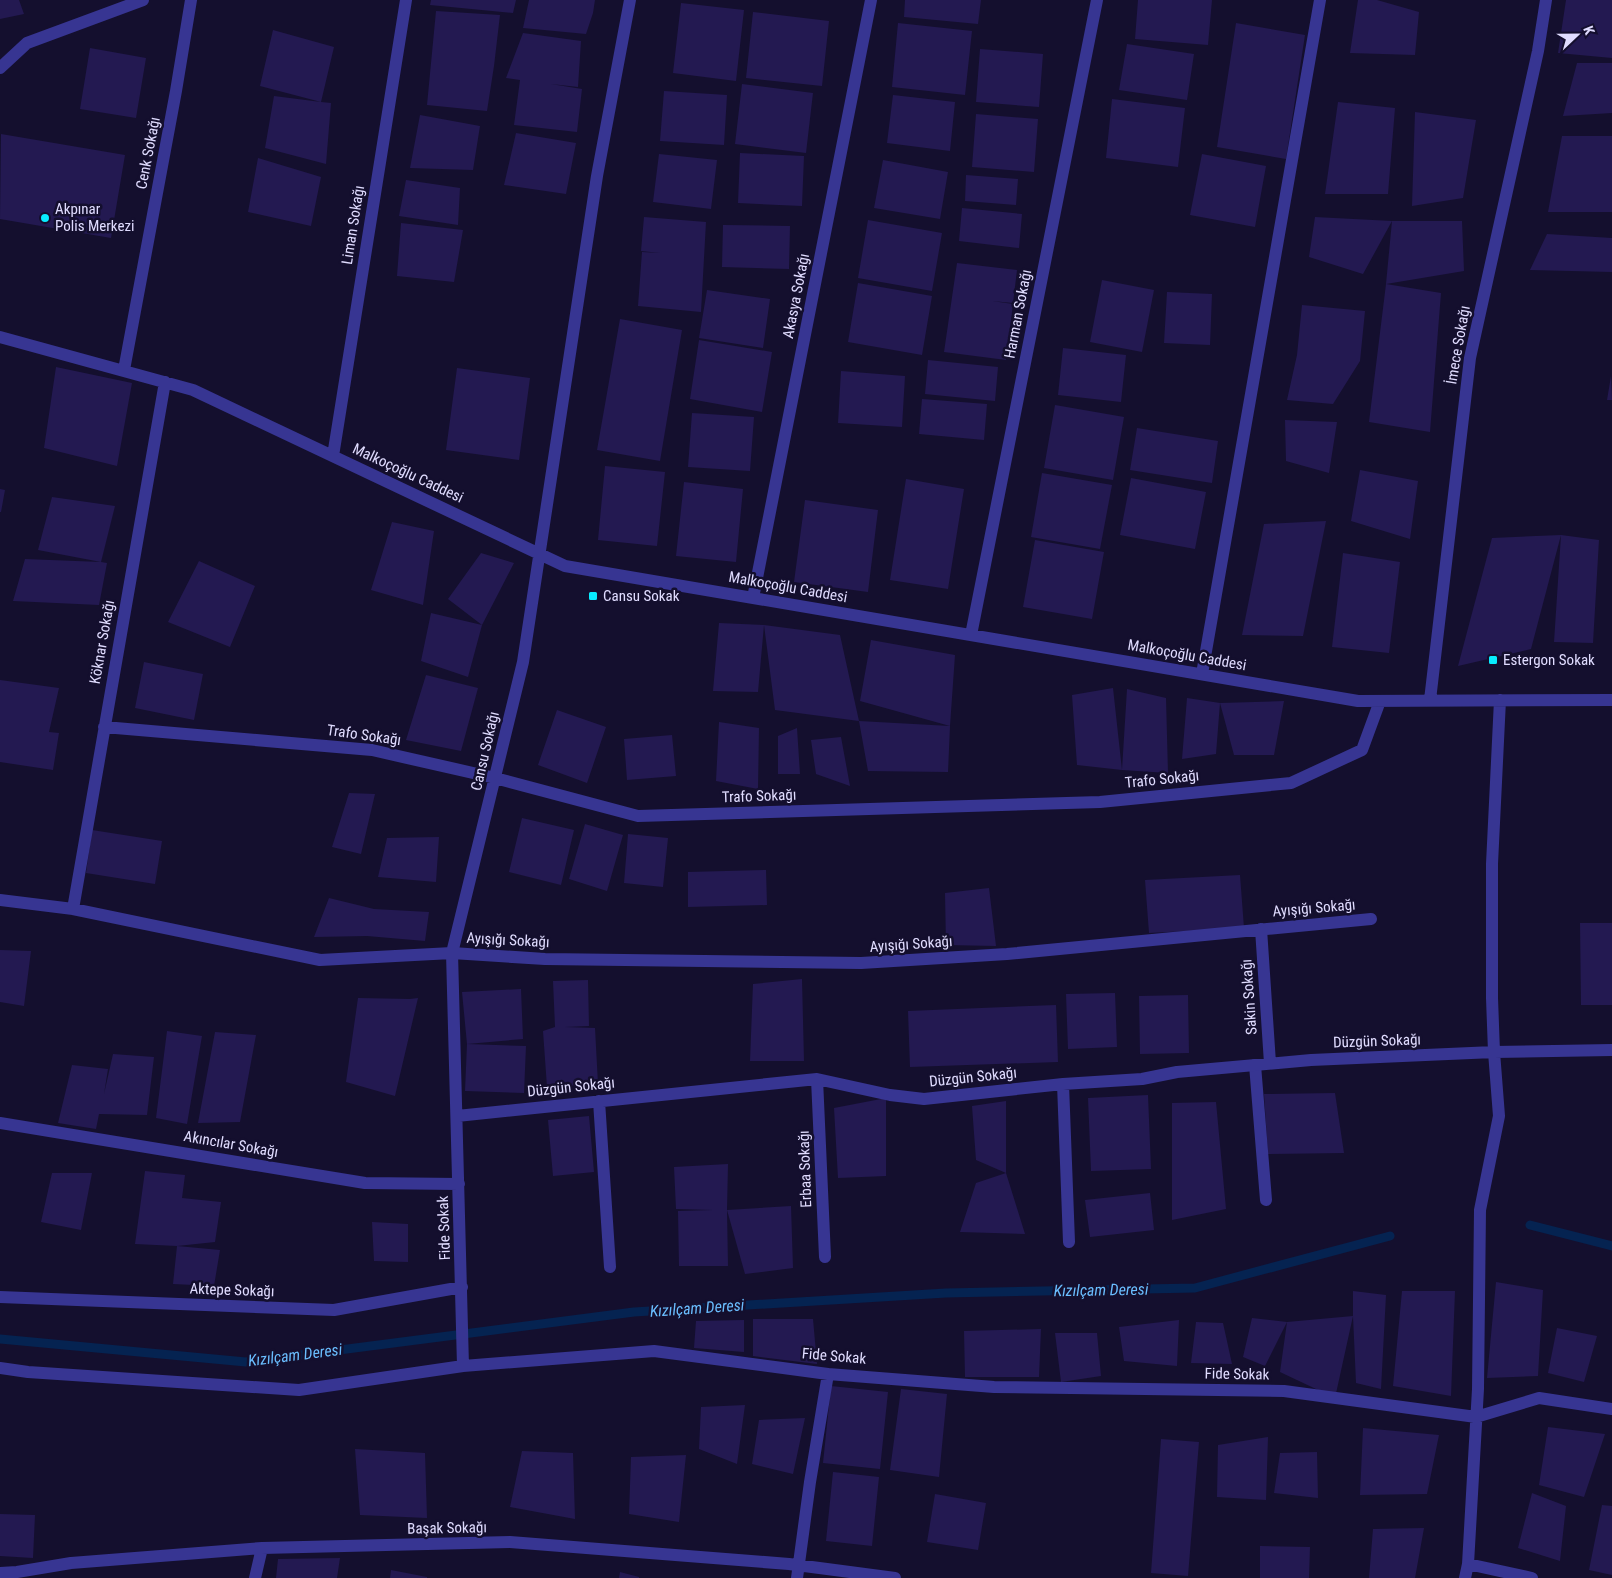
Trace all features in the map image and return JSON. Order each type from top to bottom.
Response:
[{"type":"street","points":[[0,68],[27,42],[143,0]]},
{"type":"street","name":"Cenk Sokağı","points":[[124,370],[191,0]]},
{"type":"street","name":"Liman Sokağı","points":[[332,456],[406,0]]},
{"type":"street","name":"Cansu Sokağı","points":[[452,953],[523,662],[596,176],[630,0]]},
{"type":"street","name":"Akasya Sokağı","points":[[753,598],[871,0]]},
{"type":"street","name":"Harman Sokağı","points":[[971,635],[1098,0]]},
{"type":"street","points":[[1202,674],[1320,0]]},
{"type":"street","name":"İmece Sokağı","points":[[1430,700],[1470,358],[1538,51],[1546,0]]},
{"type":"street","name":"Malkoçoğlu Caddesi","points":[[0,336],[193,390],[565,566],[1358,701],[1612,700]]},
{"type":"street","name":"Köknar Sokağı","points":[[73,909],[165,382]]},
{"type":"street","points":[[1465,1578],[1468,1564],[1478,1389],[1480,1210],[1499,1116],[1492,998],[1492,864],[1500,700]]},
{"type":"street","name":"Trafo Sokağı","points":[[104,727],[372,750],[495,778],[638,816],[1100,802],[1291,783],[1362,750],[1380,701]]},
{"type":"street","name":"Ayışığı Sokağı","points":[[0,900],[73,909],[320,960],[452,953],[545,959],[861,963],[1007,954],[1371,919]]},
{"type":"street","name":"Sakin Sokağı","points":[[1261,929],[1270,1063]]},
{"type":"street","name":"Fide Sokak","points":[[452,953],[463,1361],[654,1351],[828,1374],[994,1387],[1284,1391],[1476,1417],[1539,1398],[1612,1409]]},
{"type":"street","name":"Düzgün Sokağı","points":[[457,1116],[817,1079],[890,1095],[924,1098],[1311,1060],[1494,1052],[1612,1050]]},
{"type":"street","points":[[1255,1065],[1266,1200]]},
{"type":"street","name":"Erbaa Sokağı","points":[[817,1079],[824,1257]]},
{"type":"street","points":[[1063,1084],[1069,1242]]},
{"type":"street","points":[[599,1100],[610,1267]]},
{"type":"street","name":"Akıncılar Sokağı","points":[[0,1123],[365,1183],[459,1184]]},
{"type":"street","name":"Aktepe Sokağı","points":[[0,1297],[334,1310],[462,1287]]},
{"type":"street","points":[[0,1368],[28,1372],[299,1390],[463,1361]]},
{"type":"street","points":[[798,1572],[828,1374]]},
{"type":"street","name":"Başak Sokağı","points":[[0,1573],[71,1563],[262,1548],[510,1542],[798,1572],[895,1578]]},
{"type":"street","points":[[255,1578],[262,1548]]},
{"type":"street","points":[[1468,1564],[1532,1578]]},
{"type":"building","points":[[0,0],[19,0],[24,14],[0,19]]},
{"type":"building","points":[[431,0],[516,0],[513,13],[430,5]]},
{"type":"building","points":[[529,0],[595,0],[586,34],[523,28]]},
{"type":"building","points":[[905,0],[981,0],[978,24],[904,17]]},
{"type":"building","points":[[1138,0],[1212,0],[1208,45],[1135,39]]},
{"type":"building","points":[[1358,0],[1377,0],[1419,12],[1415,55],[1350,53]]},
{"type":"building","points":[[1566,0],[1612,0],[1612,58],[1558,53]]},
{"type":"building","points":[[681,3],[744,10],[736,81],[673,73]]},
{"type":"building","points":[[436,11],[500,15],[487,111],[427,105]]},
{"type":"building","points":[[753,12],[829,21],[822,86],[746,78]]},
{"type":"building","points":[[898,23],[972,31],[965,95],[892,87]]},
{"type":"building","points":[[1236,23],[1305,35],[1286,159],[1217,147]]},
{"type":"building","points":[[273,30],[334,47],[321,102],[260,86]]},
{"type":"building","points":[[523,33],[581,41],[578,87],[551,84],[582,89],[577,132],[514,125],[520,80],[506,78]]},
{"type":"building","points":[[1127,44],[1194,54],[1187,100],[1119,90]]},
{"type":"building","points":[[90,48],[146,58],[136,118],[80,109]]},
{"type":"building","points":[[980,49],[1043,54],[1039,107],[976,102]]},
{"type":"building","points":[[1577,63],[1612,63],[1612,113],[1563,116]]},
{"type":"building","points":[[742,84],[813,93],[806,153],[735,144]]},
{"type":"building","points":[[664,91],[727,95],[724,145],[660,141]]},
{"type":"building","points":[[893,95],[955,102],[950,151],[887,143]]},
{"type":"building","points":[[274,96],[331,103],[326,164],[265,148]]},
{"type":"building","points":[[1112,99],[1185,108],[1178,167],[1106,158]]},
{"type":"building","points":[[1338,102],[1395,108],[1388,194],[1325,194]]},
{"type":"building","points":[[1415,112],[1476,120],[1463,198],[1412,206]]},
{"type":"building","points":[[976,114],[1038,119],[1034,172],[972,167]]},
{"type":"building","points":[[420,115],[480,126],[473,170],[410,168]]},
{"type":"building","points":[[516,133],[576,143],[566,194],[504,185]]},
{"type":"building","points":[[1,134],[125,155],[111,238],[0,219]]},
{"type":"building","points":[[1562,136],[1612,136],[1612,212],[1548,212]]},
{"type":"building","points":[[740,153],[804,156],[802,206],[738,203]]},
{"type":"building","points":[[659,154],[717,160],[711,209],[653,202]]},
{"type":"building","points":[[1202,154],[1266,166],[1255,227],[1190,215]]},
{"type":"building","points":[[258,158],[321,177],[311,226],[248,212]]},
{"type":"building","points":[[883,160],[948,172],[940,219],[874,208]]},
{"type":"building","points":[[966,175],[1018,179],[1016,205],[965,201]]},
{"type":"building","points":[[406,180],[460,188],[458,225],[399,216]]},
{"type":"building","points":[[962,208],[1022,214],[1019,248],[959,241]]},
{"type":"building","points":[[644,217],[706,222],[701,312],[638,306],[642,252],[660,253],[641,251]]},
{"type":"building","points":[[1315,217],[1392,221],[1363,274],[1309,257]]},
{"type":"building","points":[[868,220],[942,233],[932,291],[858,278]]},
{"type":"building","points":[[1392,221],[1462,221],[1464,271],[1386,284]]},
{"type":"building","points":[[401,223],[463,230],[454,282],[397,276]]},
{"type":"building","points":[[723,225],[790,226],[789,269],[722,267]]},
{"type":"building","points":[[1547,234],[1612,238],[1612,272],[1530,270]]},
{"type":"building","points":[[957,263],[1017,270],[1013,303],[992,301],[1013,304],[1006,360],[944,352]]},
{"type":"building","points":[[1102,280],[1154,290],[1142,352],[1090,342]]},
{"type":"building","points":[[858,283],[932,296],[922,355],[848,342]]},
{"type":"building","points":[[1386,284],[1441,293],[1430,432],[1369,422]]},
{"type":"building","points":[[707,290],[770,299],[763,348],[699,338]]},
{"type":"building","points":[[1167,292],[1212,294],[1210,345],[1164,343]]},
{"type":"building","points":[[1302,305],[1365,311],[1360,361],[1333,404],[1287,400],[1297,355]]},
{"type":"building","points":[[620,319],[682,330],[660,461],[597,450]]},
{"type":"building","points":[[699,340],[772,352],[762,412],[690,399]]},
{"type":"building","points":[[1063,348],[1126,355],[1121,402],[1058,395]]},
{"type":"building","points":[[928,360],[998,367],[995,401],[925,394]]},
{"type":"building","points":[[56,367],[132,383],[117,466],[44,448]]},
{"type":"building","points":[[457,368],[530,378],[519,460],[446,450]]},
{"type":"building","points":[[841,371],[905,376],[902,427],[838,423]]},
{"type":"building","points":[[1611,376],[1612,400],[1607,400]]},
{"type":"building","points":[[922,399],[987,404],[984,440],[919,434]]},
{"type":"building","points":[[1055,405],[1124,417],[1113,480],[1044,468]]},
{"type":"building","points":[[692,413],[754,417],[750,471],[688,467]]},
{"type":"building","points":[[1285,420],[1337,422],[1329,473],[1286,461]]},
{"type":"building","points":[[1137,428],[1218,441],[1212,483],[1130,470]]},
{"type":"building","points":[[605,466],[665,472],[657,546],[598,540]]},
{"type":"building","points":[[1360,470],[1418,481],[1410,539],[1351,521]]},
{"type":"building","points":[[1042,473],[1112,485],[1100,549],[1031,537]]},
{"type":"building","points":[[1131,478],[1206,492],[1195,549],[1120,535]]},
{"type":"building","points":[[906,479],[964,489],[948,589],[890,580]]},
{"type":"building","points":[[684,482],[743,489],[736,562],[676,556]]},
{"type":"building","points":[[0,489],[5,490],[1,512],[0,512]]},
{"type":"building","points":[[52,497],[115,506],[101,562],[38,550]]},
{"type":"building","points":[[805,500],[878,510],[868,592],[794,582]]},
{"type":"building","points":[[1326,521],[1303,636],[1242,635],[1264,524]]},
{"type":"building","points":[[392,522],[434,531],[423,605],[371,590]]},
{"type":"building","points":[[1561,535],[1599,540],[1593,643],[1554,642]]},
{"type":"building","points":[[1561,535],[1531,649],[1458,666],[1492,538]]},
{"type":"building","points":[[1035,540],[1104,552],[1092,619],[1023,607]]},
{"type":"building","points":[[481,553],[514,563],[482,625],[448,599]]},
{"type":"building","points":[[1343,553],[1400,562],[1389,653],[1332,647]]},
{"type":"building","points":[[25,559],[107,563],[99,605],[13,601]]},
{"type":"building","points":[[199,561],[255,586],[230,647],[168,622]]},
{"type":"building","points":[[431,613],[482,625],[468,677],[421,661]]},
{"type":"building","points":[[719,623],[764,625],[758,692],[713,691]]},
{"type":"building","points":[[764,625],[840,635],[859,721],[775,710]]},
{"type":"building","points":[[871,640],[955,655],[950,726],[860,701]]},
{"type":"building","points":[[144,662],[203,674],[194,720],[135,708]]},
{"type":"building","points":[[426,675],[478,688],[461,751],[406,740]]},
{"type":"building","points":[[0,680],[59,688],[49,732],[59,733],[53,770],[0,762]]},
{"type":"building","points":[[1113,688],[1122,770],[1077,765],[1072,695]]},
{"type":"building","points":[[1127,689],[1166,698],[1168,773],[1122,770]]},
{"type":"building","points":[[1187,698],[1220,703],[1216,754],[1182,759]]},
{"type":"building","points":[[1284,701],[1274,755],[1234,755],[1220,703]]},
{"type":"building","points":[[557,710],[606,727],[587,783],[538,765]]},
{"type":"building","points":[[859,721],[950,726],[948,772],[868,771]]},
{"type":"building","points":[[719,722],[759,728],[758,789],[716,781]]},
{"type":"building","points":[[797,728],[800,774],[778,774],[778,736]]},
{"type":"building","points":[[672,735],[676,776],[627,780],[624,739]]},
{"type":"building","points":[[841,737],[850,786],[816,774],[811,740]]},
{"type":"building","points":[[349,793],[375,794],[361,854],[332,847]]},
{"type":"building","points":[[522,818],[574,830],[561,885],[509,872]]},
{"type":"building","points":[[585,824],[623,835],[607,891],[569,879]]},
{"type":"building","points":[[92,830],[162,841],[155,884],[86,873]]},
{"type":"building","points":[[628,834],[668,838],[663,887],[624,883]]},
{"type":"building","points":[[439,837],[436,882],[378,877],[387,838]]},
{"type":"building","points":[[766,870],[767,905],[688,907],[688,872]]},
{"type":"building","points":[[1240,875],[1244,928],[1149,933],[1145,880]]},
{"type":"building","points":[[989,888],[996,946],[946,945],[945,893]]},
{"type":"building","points":[[329,898],[374,909],[429,912],[425,941],[367,936],[314,937]]},
{"type":"building","points":[[1580,923],[1612,923],[1612,1005],[1581,1005]]},
{"type":"building","points":[[0,950],[31,951],[24,1006],[0,1002]]},
{"type":"building","points":[[802,979],[804,1061],[750,1061],[753,984]]},
{"type":"building","points":[[588,980],[589,1026],[565,1027],[595,1028],[598,1084],[547,1087],[543,1031],[555,1027],[553,981]]},
{"type":"building","points":[[521,989],[523,1039],[467,1044],[462,992]]},
{"type":"building","points":[[1115,993],[1117,1047],[1068,1049],[1066,994]]},
{"type":"building","points":[[1188,995],[1189,1053],[1140,1054],[1139,996]]},
{"type":"building","points":[[358,998],[418,998],[395,1096],[346,1082]]},
{"type":"building","points":[[1056,1005],[1058,1062],[910,1067],[908,1011]]},
{"type":"building","points":[[167,1031],[202,1036],[187,1124],[156,1118]]},
{"type":"building","points":[[215,1032],[256,1035],[240,1122],[198,1123]]},
{"type":"building","points":[[467,1044],[526,1046],[524,1093],[465,1091]]},
{"type":"building","points":[[113,1054],[154,1057],[147,1115],[99,1114],[96,1129],[58,1123],[72,1065],[108,1069],[104,1094]]},
{"type":"building","points":[[1335,1093],[1344,1153],[1268,1154],[1264,1094]]},
{"type":"building","points":[[1148,1095],[1151,1169],[1091,1171],[1088,1098]]},
{"type":"building","points":[[886,1098],[886,1176],[838,1178],[834,1108]]},
{"type":"building","points":[[1006,1101],[1006,1173],[976,1160],[972,1106]]},
{"type":"building","points":[[1216,1102],[1226,1209],[1172,1220],[1172,1103]]},
{"type":"building","points":[[589,1116],[594,1172],[553,1176],[548,1120]]},
{"type":"building","points":[[728,1164],[728,1266],[679,1266],[678,1211],[713,1210],[676,1209],[674,1167]]},
{"type":"building","points":[[145,1171],[185,1175],[182,1198],[221,1202],[215,1242],[177,1246],[135,1244]]},
{"type":"building","points":[[52,1173],[92,1173],[81,1230],[41,1222]]},
{"type":"building","points":[[1006,1173],[1025,1234],[960,1232],[976,1183]]},
{"type":"building","points":[[1150,1193],[1154,1230],[1090,1237],[1085,1200]]},
{"type":"building","points":[[791,1206],[793,1268],[745,1274],[727,1210]]},
{"type":"building","points":[[372,1222],[408,1224],[408,1262],[374,1261]]},
{"type":"building","points":[[177,1246],[220,1250],[214,1286],[173,1284]]},
{"type":"building","points":[[1496,1282],[1543,1290],[1538,1376],[1487,1378]]},
{"type":"building","points":[[1353,1291],[1386,1295],[1381,1389],[1356,1383]]},
{"type":"building","points":[[1402,1291],[1455,1291],[1451,1396],[1393,1386]]},
{"type":"building","points":[[1353,1316],[1335,1398],[1280,1372],[1287,1322]]},
{"type":"building","points":[[1252,1318],[1287,1322],[1265,1366],[1243,1357]]},
{"type":"building","points":[[753,1319],[813,1319],[817,1364],[753,1356]]},
{"type":"building","points":[[744,1320],[744,1352],[694,1348],[696,1321]]},
{"type":"building","points":[[1179,1320],[1177,1366],[1124,1361],[1119,1327]]},
{"type":"building","points":[[1196,1322],[1223,1323],[1232,1364],[1191,1363]]},
{"type":"building","points":[[1557,1328],[1597,1336],[1584,1382],[1548,1373]]},
{"type":"building","points":[[1041,1329],[1039,1377],[965,1377],[964,1331]]},
{"type":"building","points":[[1055,1333],[1097,1333],[1101,1376],[1061,1382]]},
{"type":"building","points":[[831,1386],[888,1392],[880,1469],[823,1463]]},
{"type":"building","points":[[901,1389],[947,1394],[939,1477],[890,1470]]},
{"type":"building","points":[[745,1405],[737,1464],[699,1449],[701,1407]]},
{"type":"building","points":[[805,1418],[793,1474],[752,1464],[759,1420]]},
{"type":"building","points":[[1548,1427],[1605,1434],[1584,1497],[1539,1485]]},
{"type":"building","points":[[1363,1428],[1439,1435],[1427,1494],[1360,1495]]},
{"type":"building","points":[[1268,1437],[1266,1500],[1217,1497],[1218,1445]]},
{"type":"building","points":[[1161,1439],[1199,1442],[1188,1576],[1151,1573]]},
{"type":"building","points":[[355,1449],[425,1453],[427,1518],[360,1515]]},
{"type":"building","points":[[522,1451],[573,1453],[575,1519],[510,1507]]},
{"type":"building","points":[[1317,1452],[1318,1498],[1274,1493],[1280,1453]]},
{"type":"building","points":[[686,1455],[679,1522],[629,1514],[631,1457]]},
{"type":"building","points":[[833,1472],[879,1477],[872,1546],[826,1541]]},
{"type":"building","points":[[1532,1493],[1566,1506],[1560,1561],[1518,1548]]},
{"type":"building","points":[[935,1494],[986,1503],[978,1550],[927,1542]]},
{"type":"building","points":[[1602,1505],[1612,1506],[1612,1575],[1589,1570]]},
{"type":"building","points":[[0,1514],[35,1515],[33,1558],[0,1556]]},
{"type":"building","points":[[1424,1528],[1415,1578],[1369,1578],[1373,1529]]},
{"type":"building","points":[[1260,1546],[1310,1547],[1309,1578],[1260,1578]]},
{"type":"building","points":[[340,1558],[337,1578],[276,1578],[278,1559]]},
{"type":"building","points":[[391,1570],[427,1577],[427,1578],[390,1578]]},
{"type":"building","points":[[620,1572],[639,1577],[639,1578],[619,1578]]},
{"type":"waterway","name":"Kızılçam Deresi","points":[[1530,1225],[1612,1246]]},
{"type":"waterway","name":"Kızılçam Deresi","points":[[0,1339],[246,1362],[634,1312],[946,1293],[1195,1288],[1390,1236]]},
{"type":"place","name":"Akpınar Polis Merkezi","points":[[45,218]]},
{"type":"place","name":"Cansu Sokak","points":[[593,596]]},
{"type":"place","name":"Estergon Sokak","points":[[1493,660]]}]
